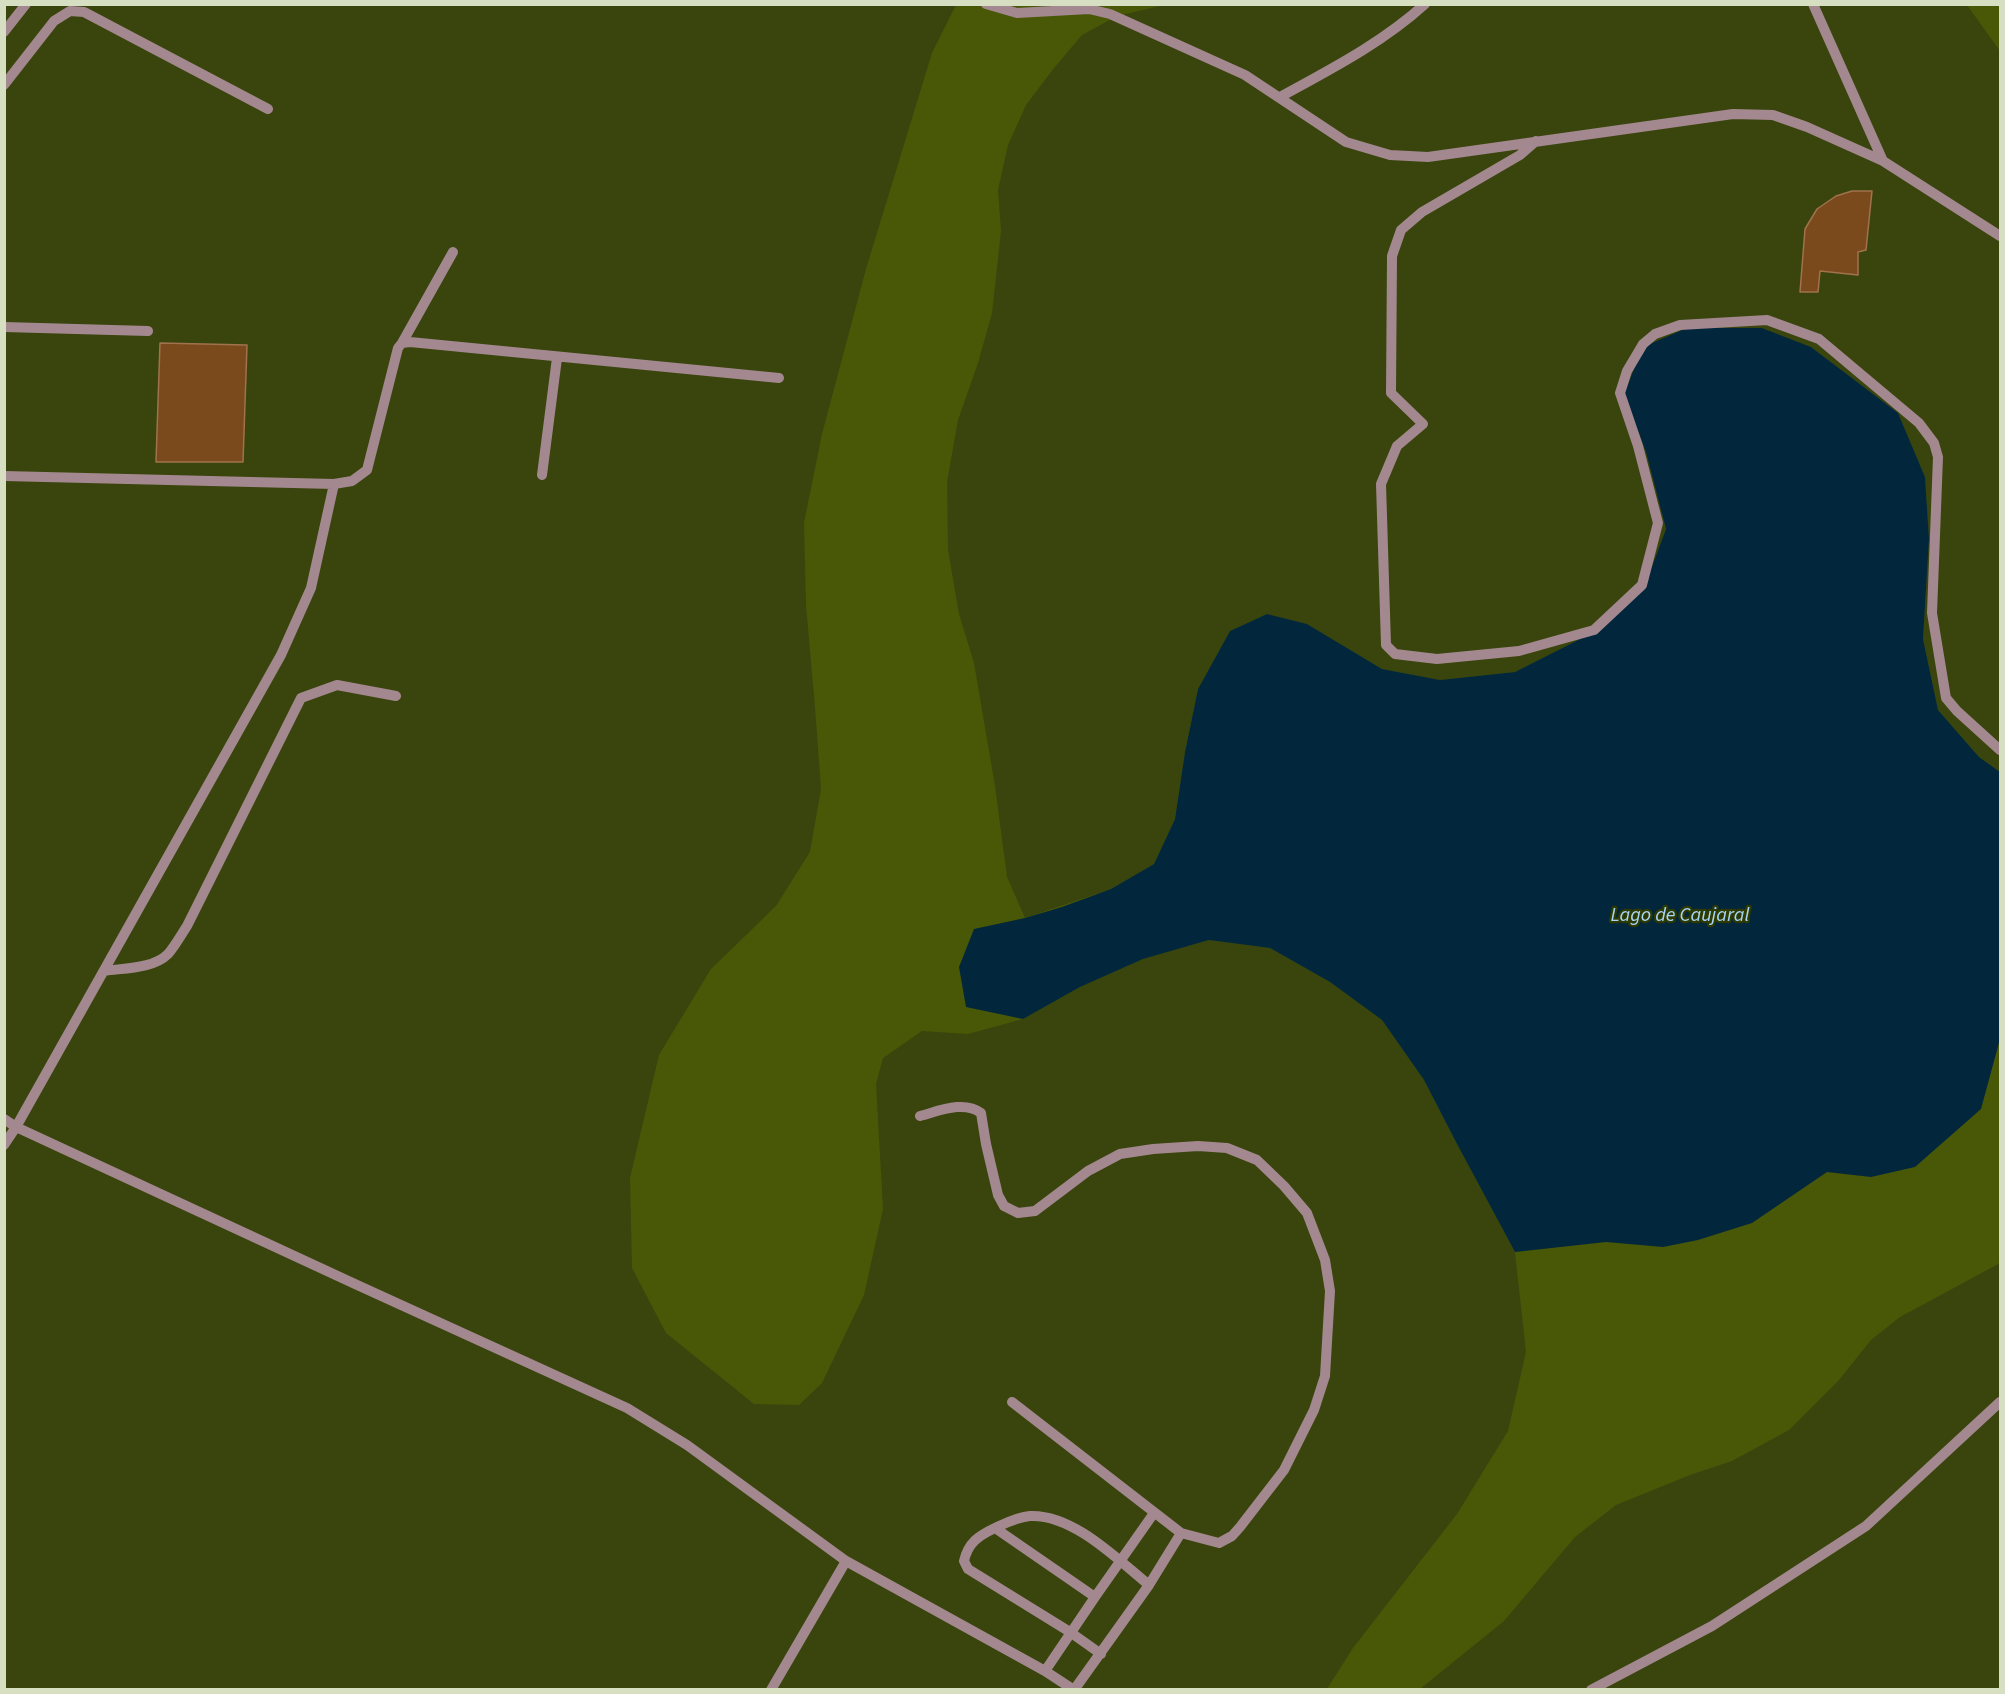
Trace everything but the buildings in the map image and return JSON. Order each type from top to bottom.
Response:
[{"type":"street","points":[[4,32],[26,4]]},
{"type":"street","points":[[986,4],[1017,13],[1089,9],[1110,14],[1245,75],[1347,142],[1390,155],[1428,158],[1733,114],[1773,115],[1807,127],[1883,161],[2001,236]]},
{"type":"street","points":[[1280,97],[1364,51],[1410,18],[1425,4]]},
{"type":"street","points":[[1813,4],[1883,161]]},
{"type":"street","points":[[4,85],[54,21],[70,11],[84,12],[268,109]]},
{"type":"street","points":[[1536,141],[1520,155],[1422,212],[1401,230],[1392,256],[1391,393],[1423,424],[1397,446],[1381,484],[1386,645],[1395,654],[1437,659],[1519,651],[1594,630],[1642,585],[1658,523],[1638,446],[1620,393],[1627,371],[1643,344],[1655,334],[1680,325],[1767,320],[1819,339],[1919,423],[1934,442],[1938,457],[1932,613],[1946,698],[1957,711],[2001,750]]},
{"type":"street","points":[[4,476],[334,484],[352,481],[367,470],[398,348],[453,252]]},
{"type":"street","points":[[4,327],[148,331]]},
{"type":"street","points":[[402,343],[779,378]]},
{"type":"street","points":[[542,476],[557,358]]},
{"type":"street","points":[[4,1145],[281,655],[311,588],[334,484]]},
{"type":"street","points":[[104,971],[150,964],[167,955],[187,926],[301,698],[337,685],[396,696]]},
{"type":"street","points":[[920,1116],[966,1106],[981,1113],[998,1195],[1004,1206],[1018,1213],[1035,1211],[1088,1171],[1120,1154],[1198,1146],[1227,1149],[1257,1160],[1284,1186],[1307,1213],[1325,1260],[1330,1291],[1325,1376],[1314,1410],[1284,1470],[1232,1536],[1219,1543],[1180,1533],[1012,1402]]},
{"type":"street","points":[[4,1119],[16,1127],[344,1280],[627,1408],[687,1445],[846,1561],[1074,1689],[1149,1585],[1180,1533]]},
{"type":"street","points":[[1591,1689],[1712,1626],[1866,1526],[2001,1402]]},
{"type":"street","points":[[1045,1671],[1154,1513]]},
{"type":"street","points":[[1101,1654],[1070,1632],[968,1569],[964,1561],[970,1544],[980,1535],[1014,1519],[1028,1516],[1057,1520],[1098,1544],[1149,1585]]},
{"type":"street","points":[[994,1528],[1095,1597]]},
{"type":"street","points":[[771,1689],[846,1561]]},
{"type":"green space","points":[[956,5],[1164,5],[1117,16],[1082,35],[1026,105],[1008,145],[998,190],[1001,231],[992,313],[958,420],[947,482],[948,550],[959,614],[974,663],[995,786],[1007,877],[1025,918],[1111,889],[1154,864],[1175,819],[1185,752],[1198,689],[1230,631],[1267,614],[1307,624],[1382,669],[1440,680],[1515,672],[1596,631],[1644,588],[1666,529],[1646,452],[1624,394],[1762,328],[1811,347],[1898,413],[1925,477],[1929,539],[1923,639],[1938,710],[1979,757],[2000,772],[2000,1263],[1900,1317],[1871,1340],[1839,1380],[1789,1430],[1732,1461],[1690,1475],[1616,1505],[1575,1537],[1504,1621],[1420,1689],[1327,1689],[1353,1648],[1457,1514],[1508,1431],[1526,1352],[1515,1252],[1424,1080],[1382,1020],[1330,982],[1270,948],[1209,940],[1143,959],[1080,987],[1023,1019],[968,1034],[922,1031],[883,1058],[876,1084],[883,1209],[864,1295],[822,1383],[799,1405],[754,1404],[666,1333],[632,1268],[630,1178],[659,1055],[711,969],[776,906],[810,852],[821,789],[806,605],[804,523],[822,434],[866,269],[932,53]]},
{"type":"green space","points":[[1967,5],[2000,5],[2000,51]]},
{"type":"water","name":"Lago de Caujaral","points":[[1687,328],[1762,328],[1811,347],[1898,413],[1925,477],[1929,539],[1923,639],[1938,710],[1979,757],[2000,772],[2000,1039],[1981,1109],[1915,1167],[1871,1177],[1827,1172],[1752,1223],[1698,1240],[1663,1247],[1606,1242],[1515,1252],[1424,1080],[1382,1020],[1330,982],[1270,948],[1209,940],[1143,959],[1080,987],[1023,1019],[966,1007],[959,967],[974,929],[1062,907],[1111,889],[1154,864],[1175,819],[1185,752],[1198,689],[1230,631],[1267,614],[1307,624],[1382,669],[1440,680],[1515,672],[1596,631],[1644,588],[1666,529],[1646,452],[1624,394],[1643,347]]}]
